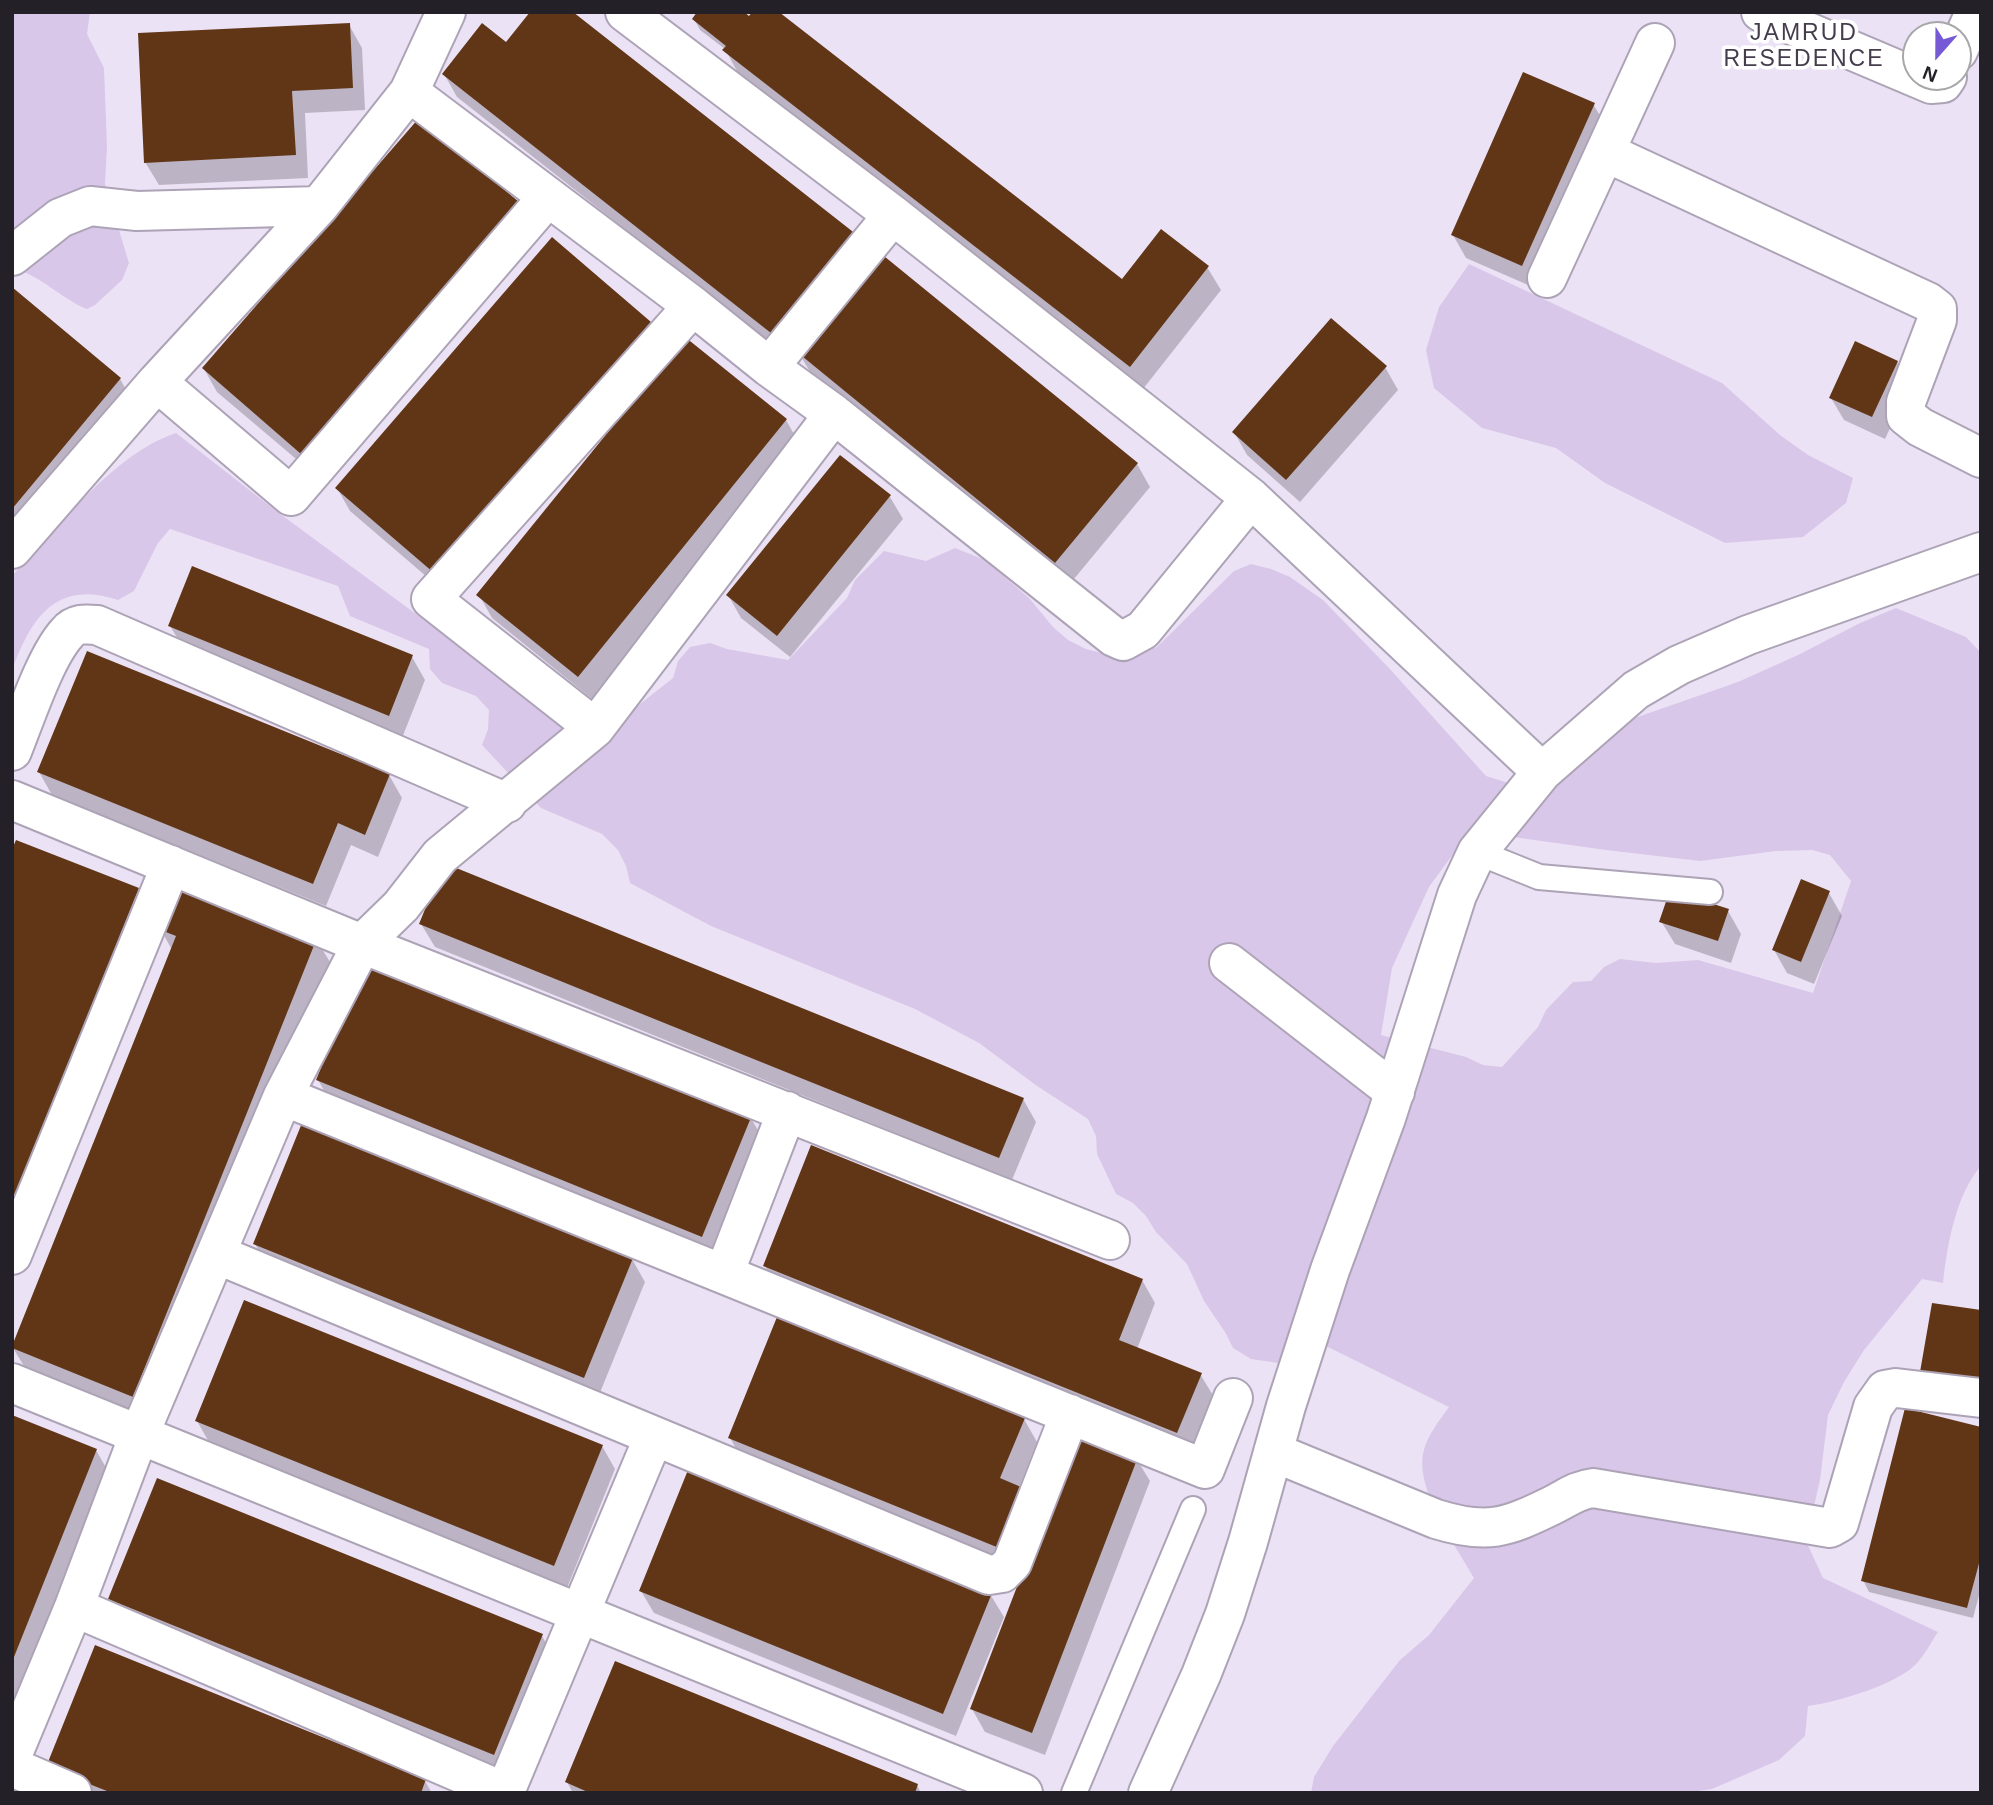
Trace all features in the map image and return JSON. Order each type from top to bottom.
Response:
[{"type":"street","points":[[12,549],[158,382],[319,206],[409,92],[446,12]]},
{"type":"street","points":[[625,12],[893,215],[1251,498],[1542,772]]},
{"type":"street","points":[[1761,12],[1800,20],[1902,70]]},
{"type":"street","points":[[1547,278],[1655,43]]},
{"type":"street","points":[[409,92],[834,414],[1114,637],[1123,641],[1143,629],[1251,498]]},
{"type":"street","points":[[1605,152],[1928,302],[1937,309],[1937,320],[1906,402],[1906,416],[1920,428],[1981,458]]},
{"type":"street","points":[[158,382],[291,496],[548,197]]},
{"type":"street","points":[[12,256],[60,218],[90,206],[137,211],[319,206]]},
{"type":"street","points":[[769,367],[893,215]]},
{"type":"street","points":[[594,728],[431,599],[692,306]]},
{"type":"street","points":[[12,1756],[74,1607],[139,1435],[283,1096],[362,944],[401,906],[440,856],[594,728],[834,414]]},
{"type":"street","points":[[1148,1793],[1225,1614],[1330,1270],[1395,1092],[1457,895],[1477,852],[1542,772],[1636,690],[1679,665],[1760,631],[1981,552]]},
{"type":"street","points":[[12,751],[47,665],[67,631],[81,624],[96,625],[507,803]]},
{"type":"street","points":[[12,800],[362,944],[1110,1240]]},
{"type":"street","points":[[12,1255],[171,865]]},
{"type":"street","points":[[1229,963],[1395,1092]]},
{"type":"street","points":[[283,1096],[1205,1469],[1233,1398]]},
{"type":"street","points":[[724,1274],[787,1111]]},
{"type":"street","points":[[216,1254],[989,1575],[1002,1573],[1012,1563],[1070,1414]]},
{"type":"street","points":[[12,1383],[1023,1793]]},
{"type":"street","points":[[1273,1452],[1455,1525],[1487,1530],[1505,1527],[1572,1494],[1593,1488],[1830,1528],[1839,1523],[1872,1407],[1885,1390],[1896,1388],[1981,1398]]},
{"type":"street","points":[[74,1607],[506,1792],[654,1437]]},
{"type":"street","points":[[12,1766],[72,1793]]},
{"type":"lane","points":[[1477,852],[1539,877],[1710,892]]},
{"type":"lane","points":[[1074,1793],[1194,1509]]},
{"type":"shaded area","points":[[12,12],[90,12],[87,34],[104,68],[107,147],[105,184],[129,263],[122,280],[87,309],[32,276],[12,268]]},
{"type":"shaded area","points":[[1469,264],[1722,383],[1780,435],[1808,455],[1853,478],[1846,503],[1803,537],[1725,543],[1605,483],[1556,448],[1482,428],[1434,388],[1426,350],[1439,307]]},
{"type":"shaded area","points":[[176,433],[523,696],[553,716],[607,730],[673,678],[678,661],[690,647],[710,643],[727,649],[788,660],[847,598],[855,580],[884,551],[926,561],[955,548],[985,560],[1030,599],[1053,627],[1068,640],[1086,649],[1117,657],[1157,647],[1234,571],[1251,564],[1271,569],[1290,577],[1323,600],[1389,668],[1486,776],[1541,793],[1629,720],[1738,682],[1896,608],[1966,637],[1981,653],[1981,1166],[1965,1191],[1954,1221],[1943,1283],[1922,1279],[1864,1350],[1828,1415],[1820,1480],[1806,1541],[1823,1578],[1938,1632],[1925,1653],[1907,1672],[1895,1679],[1834,1701],[1808,1706],[1805,1736],[1779,1760],[1712,1789],[1683,1793],[1311,1793],[1314,1777],[1333,1746],[1400,1660],[1429,1635],[1474,1578],[1439,1518],[1422,1469],[1427,1441],[1449,1407],[1326,1346],[1278,1363],[1251,1359],[1233,1348],[1204,1301],[1187,1264],[1133,1203],[1116,1194],[1097,1154],[1096,1136],[1088,1119],[979,1043],[915,1009],[711,926],[630,883],[618,850],[602,834],[541,808],[482,745],[488,729],[489,710],[476,696],[442,683],[430,669],[429,649],[350,616],[338,586],[170,529],[158,543],[134,591],[118,600],[96,595],[78,595],[62,599],[38,619],[19,651],[12,670],[12,576],[108,475],[153,443]],"holes":[[[1470,831],[1700,861],[1776,851],[1812,850],[1830,855],[1851,881],[1813,993],[1698,960],[1656,963],[1620,959],[1604,967],[1591,981],[1573,982],[1546,1010],[1538,1027],[1502,1067],[1483,1065],[1466,1057],[1381,1035],[1392,968],[1429,887]]]},
{"type":"building","points":[[530,12],[573,12],[857,235],[776,337],[442,74],[482,23],[506,42]]},
{"type":"building","points":[[697,12],[744,12],[749,16],[752,12],[779,12],[1122,279],[1161,229],[1209,266],[1130,367],[722,50],[726,46],[692,19]]},
{"type":"building","points":[[350,23],[353,88],[292,91],[296,155],[144,163],[138,33]]},
{"type":"building","points":[[1523,72],[1595,103],[1522,266],[1451,235]]},
{"type":"building","points":[[419,118],[519,202],[301,454],[202,368]]},
{"type":"building","points":[[552,237],[651,322],[434,573],[335,488]]},
{"type":"building","points":[[879,252],[1138,463],[1055,563],[797,352]]},
{"type":"building","points":[[12,287],[121,378],[12,509]]},
{"type":"building","points":[[1331,318],[1387,366],[1286,480],[1232,432]]},
{"type":"building","points":[[685,337],[787,419],[578,677],[476,595]]},
{"type":"building","points":[[1855,341],[1898,361],[1872,417],[1829,398]]},
{"type":"building","points":[[840,455],[891,495],[777,636],[726,595]]},
{"type":"building","points":[[192,566],[413,655],[389,716],[168,626]]},
{"type":"building","points":[[87,651],[390,774],[365,835],[338,823],[313,884],[37,772]]},
{"type":"building","points":[[16,840],[139,888],[12,1205],[12,849]]},
{"type":"building","points":[[444,863],[1024,1098],[999,1158],[419,924]]},
{"type":"building","points":[[1801,879],[1830,891],[1801,962],[1772,950]]},
{"type":"building","points":[[177,882],[317,938],[133,1397],[12,1346],[176,936],[158,929]]},
{"type":"building","points":[[1670,890],[1729,909],[1718,941],[1659,922]]},
{"type":"building","points":[[365,959],[752,1115],[702,1237],[316,1080]]},
{"type":"building","points":[[302,1123],[633,1258],[584,1378],[253,1244]]},
{"type":"building","points":[[811,1145],[1143,1279],[1119,1340],[1202,1373],[1177,1433],[763,1266]]},
{"type":"building","points":[[244,1300],[603,1445],[554,1566],[195,1421]]},
{"type":"building","points":[[1932,1303],[1981,1310],[1981,1382],[1920,1372]]},
{"type":"building","points":[[777,1317],[1025,1418],[1000,1478],[1028,1490],[1004,1550],[728,1438]]},
{"type":"building","points":[[1905,1408],[1981,1427],[1981,1556],[1967,1608],[1861,1581]]},
{"type":"building","points":[[12,1415],[97,1449],[12,1662]]},
{"type":"building","points":[[1076,1433],[1138,1457],[1032,1733],[970,1709]]},
{"type":"building","points":[[688,1470],[992,1593],[943,1714],[639,1591]]},
{"type":"building","points":[[157,1478],[543,1634],[494,1755],[108,1599]]},
{"type":"building","points":[[95,1645],[426,1779],[421,1793],[112,1793],[46,1767]]},
{"type":"building","points":[[615,1661],[918,1784],[915,1793],[590,1793],[565,1782]]},
{"type":"district","name":"JAMRUD RESEDENCE","points":[[1804,47]]}]
